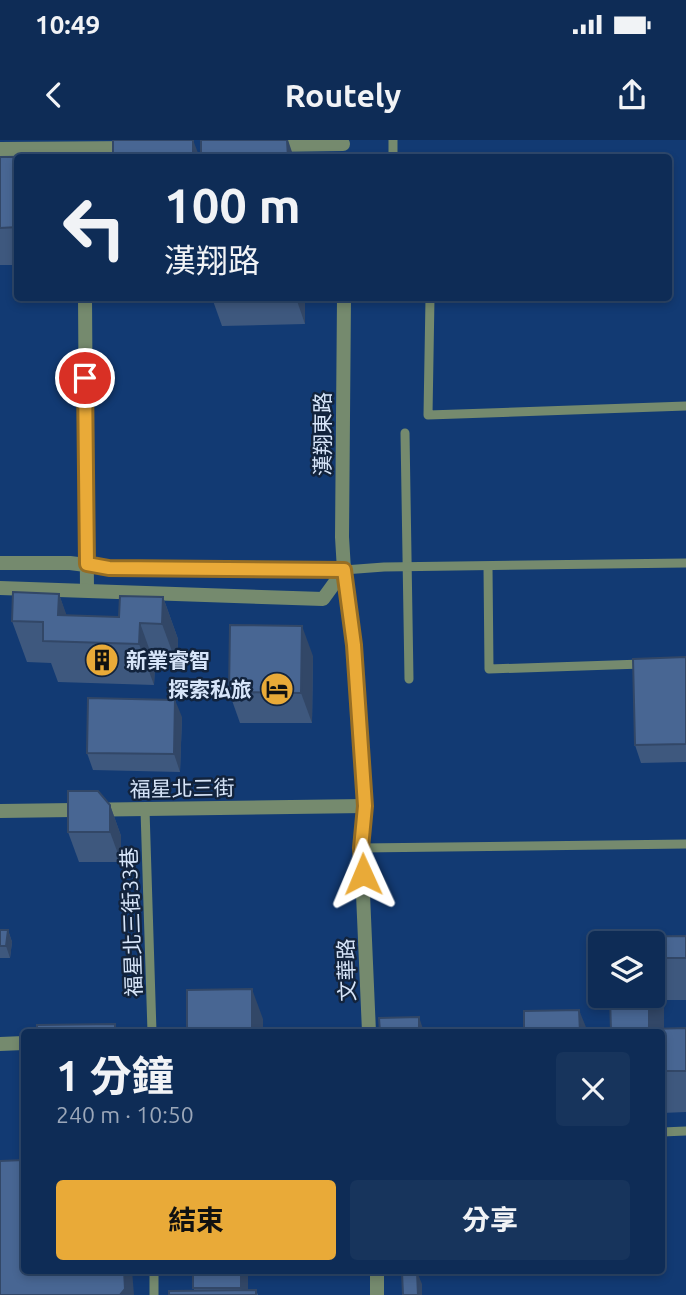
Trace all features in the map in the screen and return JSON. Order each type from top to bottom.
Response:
[{"type":"street","points":[[263,145],[343,147]]},
{"type":"street","points":[[0,149],[84,153],[153,147]]},
{"type":"street","points":[[85,301],[87,590]]},
{"type":"street","name":"漢翔東路","points":[[344,301],[344,570]]},
{"type":"street","points":[[0,563],[87,564],[109,568],[344,570]]},
{"type":"street","points":[[0,587],[323,599],[344,570]]},
{"type":"street","name":"文華路","points":[[344,570],[354,645],[365,806],[361,848],[369,1029]]},
{"type":"street","name":"福星北三街","points":[[0,811],[365,806]]},
{"type":"street","points":[[0,1044],[21,1043]]},
{"type":"street","points":[[377,1274],[377,1295]]},
{"type":"lane","points":[[430,301],[428,415],[686,406]]},
{"type":"lane","points":[[405,433],[410,679]]},
{"type":"lane","points":[[344,570],[686,563]]},
{"type":"lane","points":[[488,567],[489,669],[647,664]]},
{"type":"lane","name":"福星北三街33巷","points":[[145,810],[152,1029]]},
{"type":"lane","points":[[361,848],[686,844]]},
{"type":"lane","points":[[665,1132],[686,1131]]},
{"type":"lane","points":[[154,1274],[154,1295]]},
{"type":"building","points":[[113,140],[193,140],[193,154],[113,154]]},
{"type":"building","points":[[201,140],[287,140],[288,154],[201,154]]},
{"type":"building","points":[[0,157],[14,157],[14,227],[0,228]]},
{"type":"building","points":[[13,592],[59,594],[58,615],[119,617],[120,596],[163,597],[162,624],[140,623],[139,644],[43,641],[43,622],[12,621]]},
{"type":"building","points":[[230,625],[302,626],[301,693],[229,692]]},
{"type":"building","points":[[686,657],[686,744],[635,745],[633,659]]},
{"type":"building","points":[[88,698],[175,700],[174,754],[87,753]]},
{"type":"building","points":[[68,791],[98,791],[110,805],[110,832],[68,832]]},
{"type":"building","points":[[0,930],[8,930],[6,946],[0,946]]},
{"type":"building","points":[[665,936],[686,936],[686,958],[665,958]]},
{"type":"building","points":[[252,989],[252,1029],[187,1029],[187,990]]},
{"type":"building","points":[[610,1008],[649,1008],[649,1029],[611,1029]]},
{"type":"building","points":[[579,1010],[580,1029],[524,1029],[524,1011]]},
{"type":"building","points":[[419,1017],[419,1029],[380,1029],[379,1018]]},
{"type":"building","points":[[115,1024],[115,1029],[37,1029],[37,1025]]},
{"type":"building","points":[[686,1028],[686,1071],[665,1071],[665,1029],[649,1029]]},
{"type":"building","points":[[21,1160],[21,1274],[124,1274],[125,1289],[120,1295],[0,1295],[0,1161]]},
{"type":"building","points":[[193,1274],[241,1274],[241,1288],[193,1288]]},
{"type":"building","points":[[402,1274],[417,1274],[418,1295],[403,1295]]},
{"type":"building","points":[[256,1290],[256,1295],[169,1295],[169,1291]]},
{"type":"place","name":"新業睿智","points":[[102,660]]},
{"type":"place","name":"探索私旅","points":[[277,689]]},
{"type":"route","points":[[85,378],[87,564],[109,568],[344,570],[354,645],[365,806],[361,848],[363,874]]}]
